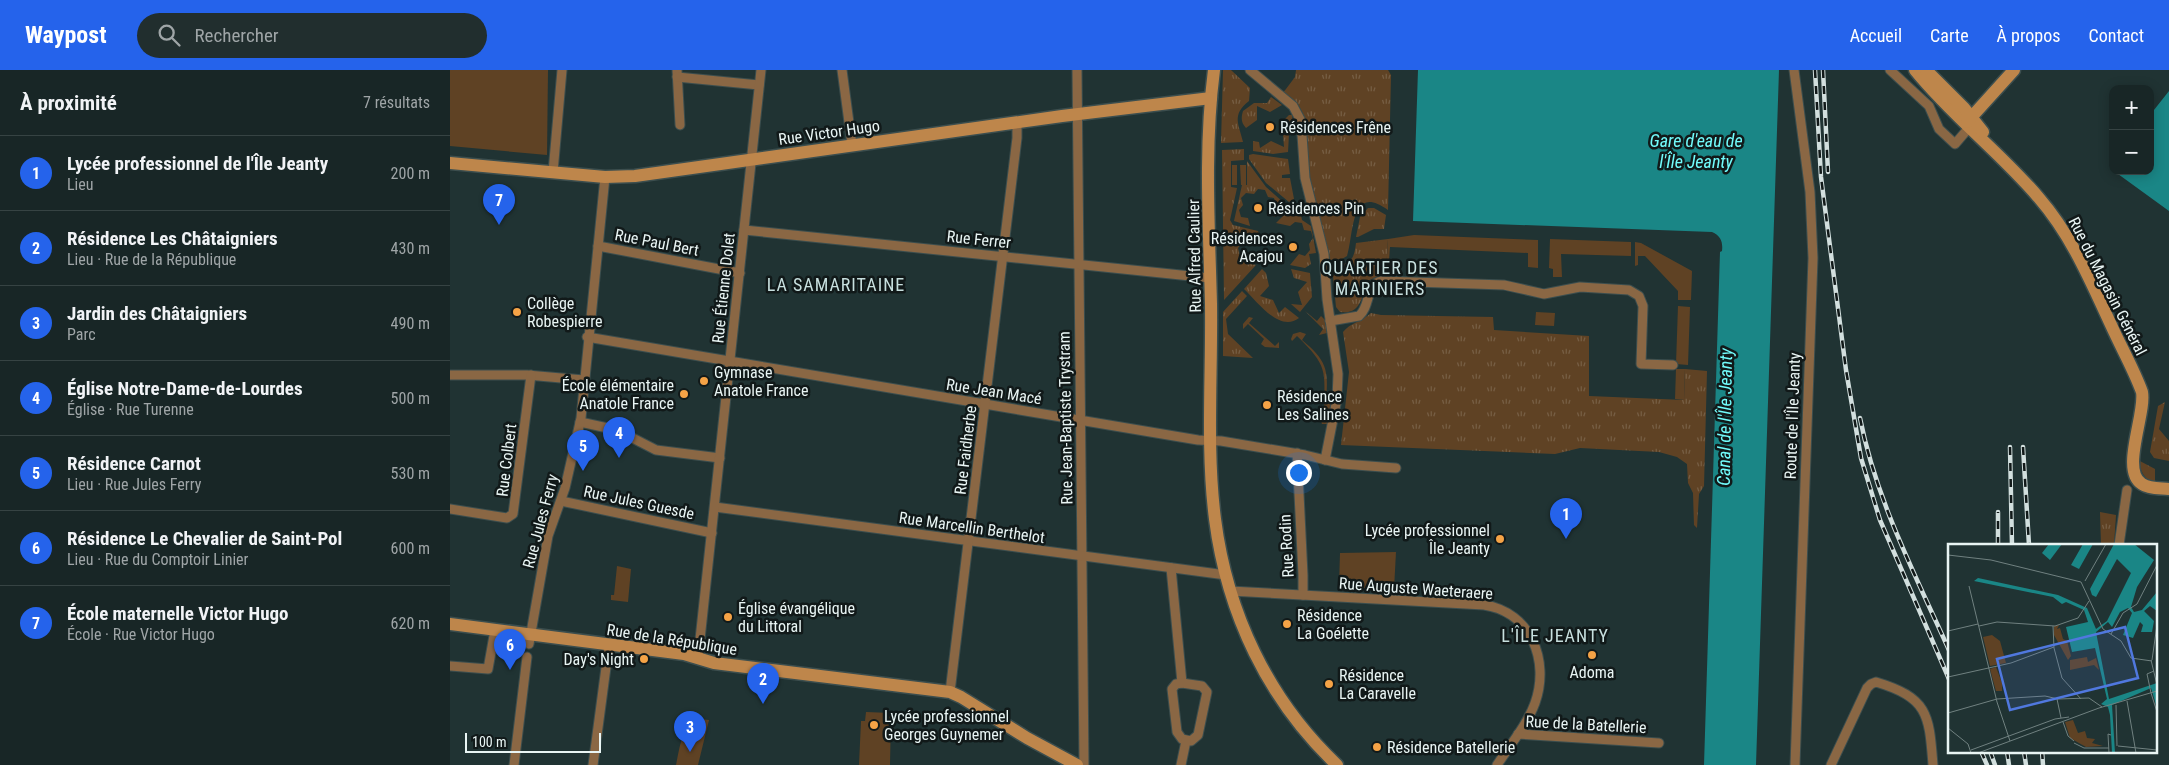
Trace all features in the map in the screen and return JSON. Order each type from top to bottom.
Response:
[{"type":"street","points":[[553,172],[562,70]]},
{"type":"street","name":"Rue Étienne Dolet","points":[[698,658],[761,70]]},
{"type":"street","points":[[842,70],[852,145]]},
{"type":"street","name":"Rue Jean-Baptiste Trystram","points":[[1077,70],[1084,765]]},
{"type":"street","name":"Rue Alfred Caulier","points":[[1214,70],[1209,138],[1212,441],[1215,516],[1230,591],[1249,644],[1270,683],[1304,730],[1337,765]]},
{"type":"street","points":[[1250,70],[1293,106],[1300,118],[1304,178],[1324,254],[1338,381],[1325,460]]},
{"type":"street","name":"Route de l'Île Jeanty","points":[[1794,70],[1810,192],[1813,258],[1795,765]]},
{"type":"street","points":[[1890,70],[1929,106],[1941,132],[1955,144],[1970,122],[2014,70]]},
{"type":"street","points":[[1915,70],[1970,122]]},
{"type":"street","points":[[1926,70],[1970,122]]},
{"type":"street","points":[[680,125],[677,73],[759,85]]},
{"type":"street","name":"Rue Victor Hugo","points":[[450,163],[605,177],[635,176],[1017,122],[1211,98]]},
{"type":"street","name":"Rue Faidherbe","points":[[950,692],[1017,138],[1017,122]]},
{"type":"street","name":"Rue du Magasin Général","points":[[1970,122],[1992,150],[2048,209],[2064,232],[2141,388],[2143,398],[2134,452],[2134,474],[2144,486],[2169,489]]},
{"type":"street","name":"Rue Jules Ferry","points":[[530,639],[548,536],[561,501],[580,422],[605,177]]},
{"type":"street","name":"Rue Ferrer","points":[[744,230],[1210,278]]},
{"type":"street","name":"Rue Paul Bert","points":[[598,246],[740,273]]},
{"type":"street","points":[[1330,321],[1359,316],[1366,306],[1371,287],[1382,281],[1504,285],[1544,294],[1580,287],[1629,290],[1639,296],[1643,306],[1641,364],[1673,365]]},
{"type":"street","name":"Rue Jean Macé","points":[[588,337],[1080,420],[1297,453],[1348,464],[1396,468]]},
{"type":"street","points":[[450,375],[531,375],[584,380]]},
{"type":"street","name":"Rue Colbert","points":[[450,509],[507,518],[513,514],[531,375]]},
{"type":"street","points":[[580,422],[617,430],[656,450],[720,458]]},
{"type":"street","name":"Rue Rodin","points":[[1230,591],[1303,595],[1297,453]]},
{"type":"street","points":[[2119,544],[2127,490]]},
{"type":"street","name":"Rue Jules Guesde","points":[[561,501],[712,533]]},
{"type":"street","name":"Rue Marcellin Berthelot","points":[[715,507],[1226,575]]},
{"type":"street","points":[[1171,568],[1182,682]]},
{"type":"street","name":"Rue Auguste Waeteraere","points":[[1303,595],[1484,605],[1503,610],[1524,626],[1533,639],[1539,656],[1540,670],[1535,702],[1518,734]]},
{"type":"street","name":"Rue de la République","points":[[450,624],[495,630],[530,639],[609,646],[698,658],[714,663],[950,692],[962,697],[1027,738],[1076,765]]},
{"type":"street","points":[[450,666],[488,669],[495,630]]},
{"type":"street","points":[[593,765],[609,646]]},
{"type":"street","points":[[514,765],[528,657]]},
{"type":"street","points":[[1182,682],[1202,686],[1207,695],[1198,735],[1194,740],[1180,738],[1176,732],[1172,694],[1174,686],[1182,682]]},
{"type":"street","points":[[1831,765],[1867,688],[1876,682],[1911,697],[1920,704],[1930,729],[1933,765]]},
{"type":"street","name":"Rue de la Batellerie","points":[[1497,765],[1518,734],[1659,743]]},
{"type":"street","name":"Rue de la République","points":[[1027,738],[1062,765]]},
{"type":"street","points":[[1181,765],[1186,740]]},
{"type":"green space","points":[[450,70],[548,70],[547,155],[450,146]]},
{"type":"green space","points":[[1223,70],[1231,70],[1250,88],[1249,101],[1243,106],[1238,115],[1238,125],[1243,142],[1221,143]]},
{"type":"green space","points":[[1296,70],[1388,70],[1391,75],[1388,210],[1376,203],[1367,202],[1360,206],[1353,224],[1347,256],[1342,259],[1330,260],[1310,183],[1306,126],[1303,114],[1299,106],[1283,93],[1295,77]]},
{"type":"green space","points":[[1271,97],[1282,105],[1270,112],[1257,106],[1257,120],[1246,128],[1242,120],[1243,111],[1254,103],[1267,103]]},
{"type":"green space","points":[[1289,115],[1292,115],[1294,126],[1284,120]]},
{"type":"green space","points":[[1294,126],[1295,134],[1289,134],[1288,152],[1273,154],[1253,151],[1253,141],[1259,142],[1260,148],[1271,141],[1284,147],[1283,134]]},
{"type":"green space","points":[[1244,149],[1244,160],[1231,161],[1231,187],[1237,188],[1230,220],[1233,225],[1258,231],[1261,240],[1254,239],[1250,244],[1243,242],[1238,248],[1240,256],[1246,256],[1248,263],[1256,265],[1224,300],[1222,150]]},
{"type":"green space","points":[[1249,155],[1288,159],[1290,174],[1282,175],[1282,178],[1290,178],[1294,199],[1289,202],[1266,183],[1249,159]]},
{"type":"green space","points":[[1247,161],[1266,187],[1284,203],[1280,212],[1274,217],[1272,210],[1276,205],[1274,198],[1268,197],[1265,190],[1258,189],[1254,194],[1246,193],[1241,198],[1243,205],[1239,210],[1241,217],[1248,218],[1250,226],[1234,221],[1242,185],[1247,185]]},
{"type":"green space","points":[[1232,165],[1237,165],[1237,185],[1232,185]]},
{"type":"green space","points":[[1240,165],[1246,165],[1246,185],[1241,185]]},
{"type":"green space","points":[[1294,205],[1300,210],[1302,220],[1311,226],[1316,253],[1309,254],[1311,264],[1305,268],[1290,265],[1299,254],[1305,256],[1310,250],[1309,244],[1313,238],[1311,231],[1304,230],[1302,223],[1295,222],[1290,226],[1276,223]]},
{"type":"green space","points":[[1368,208],[1374,208],[1386,215],[1384,229],[1374,229],[1356,237],[1360,217]]},
{"type":"green space","points":[[1414,235],[1538,240],[1538,268],[1528,267],[1528,253],[1390,247],[1389,261],[1395,261],[1394,275],[1386,273],[1388,239]]},
{"type":"green space","points":[[1388,239],[1386,273],[1367,281],[1362,299],[1356,308],[1352,311],[1340,312],[1336,307],[1332,266],[1347,263],[1354,254],[1356,243]]},
{"type":"green space","points":[[1550,239],[1631,242],[1631,256],[1561,254],[1562,277],[1553,277],[1553,269],[1549,268]]},
{"type":"green space","points":[[1635,242],[1641,243],[1692,271],[1691,300],[1678,300],[1678,291],[1645,256],[1638,256],[1638,265],[1635,266]]},
{"type":"green space","points":[[1262,269],[1266,273],[1269,286],[1260,296],[1273,300],[1279,313],[1285,307],[1299,318],[1291,322],[1276,319],[1244,289]]},
{"type":"green space","points":[[1291,269],[1310,273],[1312,297],[1300,312],[1291,304],[1302,305],[1298,292],[1307,282],[1294,278]]},
{"type":"green space","points":[[1242,291],[1247,296],[1226,319],[1228,334],[1253,358],[1223,356],[1223,312]]},
{"type":"green space","points":[[1678,306],[1690,307],[1688,365],[1676,364]]},
{"type":"green space","points":[[1305,311],[1317,321],[1321,316],[1325,320],[1327,333],[1319,335],[1323,329]]},
{"type":"green space","points":[[1536,312],[1555,313],[1554,326],[1535,325]]},
{"type":"green space","points":[[1371,313],[1381,315],[1493,317],[1494,330],[1589,336],[1589,396],[1684,400],[1685,369],[1707,371],[1704,486],[1699,494],[1697,528],[1694,525],[1693,493],[1688,483],[1687,464],[1677,457],[1659,452],[1580,448],[1555,454],[1341,445],[1349,372],[1343,332],[1349,326]]},
{"type":"green space","points":[[1249,317],[1253,318],[1249,323],[1275,346],[1279,342],[1279,348],[1265,347],[1261,344],[1264,339],[1248,324],[1243,329],[1243,324]]},
{"type":"green space","points":[[1300,332],[1306,334],[1302,340],[1316,353],[1324,366],[1327,381],[1326,401],[1332,401],[1330,418],[1327,424],[1322,424],[1318,413],[1324,412],[1325,387],[1319,362],[1297,336],[1292,341],[1291,339],[1293,334]]},
{"type":"green space","points":[[1676,369],[1685,369],[1684,400],[1675,399]]},
{"type":"green space","points":[[2165,402],[2159,429],[2169,441],[2169,461],[2154,458],[2150,452],[2158,406]]},
{"type":"green space","points":[[2138,460],[2155,469],[2155,484],[2144,475]]},
{"type":"green space","points":[[2100,512],[2116,515],[2114,544],[2101,544]]},
{"type":"green space","points":[[1396,552],[1394,589],[1339,587],[1340,553]]},
{"type":"green space","points":[[617,566],[631,569],[628,602],[611,600],[611,595],[614,595]]},
{"type":"green space","points":[[866,712],[891,713],[890,765],[859,765],[861,721],[865,721]]},
{"type":"green space","points":[[701,719],[709,720],[698,765],[676,765],[680,744],[685,732],[694,722]]},
{"type":"water","name":"Gare d'eau de l'Île Jeanty","points":[[1418,70],[1779,70],[1756,765],[1704,765],[1720,252],[1722,251],[1722,242],[1718,235],[1712,232],[1413,221]]},
{"type":"water","points":[[2169,91],[2169,211],[2119,175],[2154,175],[2154,110]]},
{"type":"railway","points":[[1815,70],[1821,177],[1846,370],[1861,458],[1880,520],[1948,677]]},
{"type":"railway","points":[[1823,70],[1828,172]]},
{"type":"railway","points":[[1860,418],[1867,448],[1886,507],[1948,648]]},
{"type":"railway","points":[[2010,447],[2012,544]]},
{"type":"railway","points":[[2023,447],[2029,544]]},
{"type":"railway","points":[[1998,512],[1998,544]]},
{"type":"railway","points":[[1981,752],[1987,765]]},
{"type":"railway","points":[[1990,752],[1995,765]]},
{"type":"railway","points":[[2007,752],[2009,765]]},
{"type":"railway","points":[[2024,752],[2026,765]]},
{"type":"railway","points":[[2042,752],[2043,765]]},
{"type":"place","name":"Résidences Frêne","points":[[1270,127]]},
{"type":"place","name":"Résidences Pin","points":[[1258,208]]},
{"type":"place","name":"École maternelle Victor Hugo","points":[[499,225]]},
{"type":"place","name":"Résidences Acajou","points":[[1293,247]]},
{"type":"place","name":"Collège Robespierre","points":[[517,312]]},
{"type":"place","name":"Gymnase Anatole France","points":[[704,381]]},
{"type":"place","name":"École élémentaire Anatole France","points":[[684,394]]},
{"type":"place","name":"Résidence Les Salines","points":[[1267,405]]},
{"type":"place","name":"Église Notre-Dame-de-Lourdes","points":[[619,458]]},
{"type":"place","name":"Résidence Carnot","points":[[583,471]]},
{"type":"place","name":"Lycée professionnel Île Jeanty","points":[[1500,539]]},
{"type":"place","name":"Lycée professionnel de l'Île Jeanty","points":[[1566,539]]},
{"type":"place","name":"Église évangélique du Littoral","points":[[728,617]]},
{"type":"place","name":"Résidence La Goélette","points":[[1287,624]]},
{"type":"place","name":"Adoma","points":[[1592,655]]},
{"type":"place","name":"Day's Night","points":[[644,659]]},
{"type":"place","name":"Résidence Le Chevalier de Saint-Pol","points":[[510,670]]},
{"type":"place","name":"Résidence La Caravelle","points":[[1329,684]]},
{"type":"place","name":"Résidence Les Châtaigniers","points":[[763,704]]},
{"type":"place","name":"Lycée professionnel Georges Guynemer","points":[[874,725]]},
{"type":"place","name":"Résidence Batellerie","points":[[1377,747]]},
{"type":"place","name":"Jardin des Châtaigniers","points":[[690,752]]},
{"type":"district","name":"QUARTIER DES MARINIERS","points":[[1380,278]]},
{"type":"district","name":"LA SAMARITAINE","points":[[836,285]]},
{"type":"district","name":"L'ÎLE JEANTY","points":[[1555,636]]},
{"type":"water label","name":"Canal de l'Île Jeanty","points":[[1725,417]]}]
